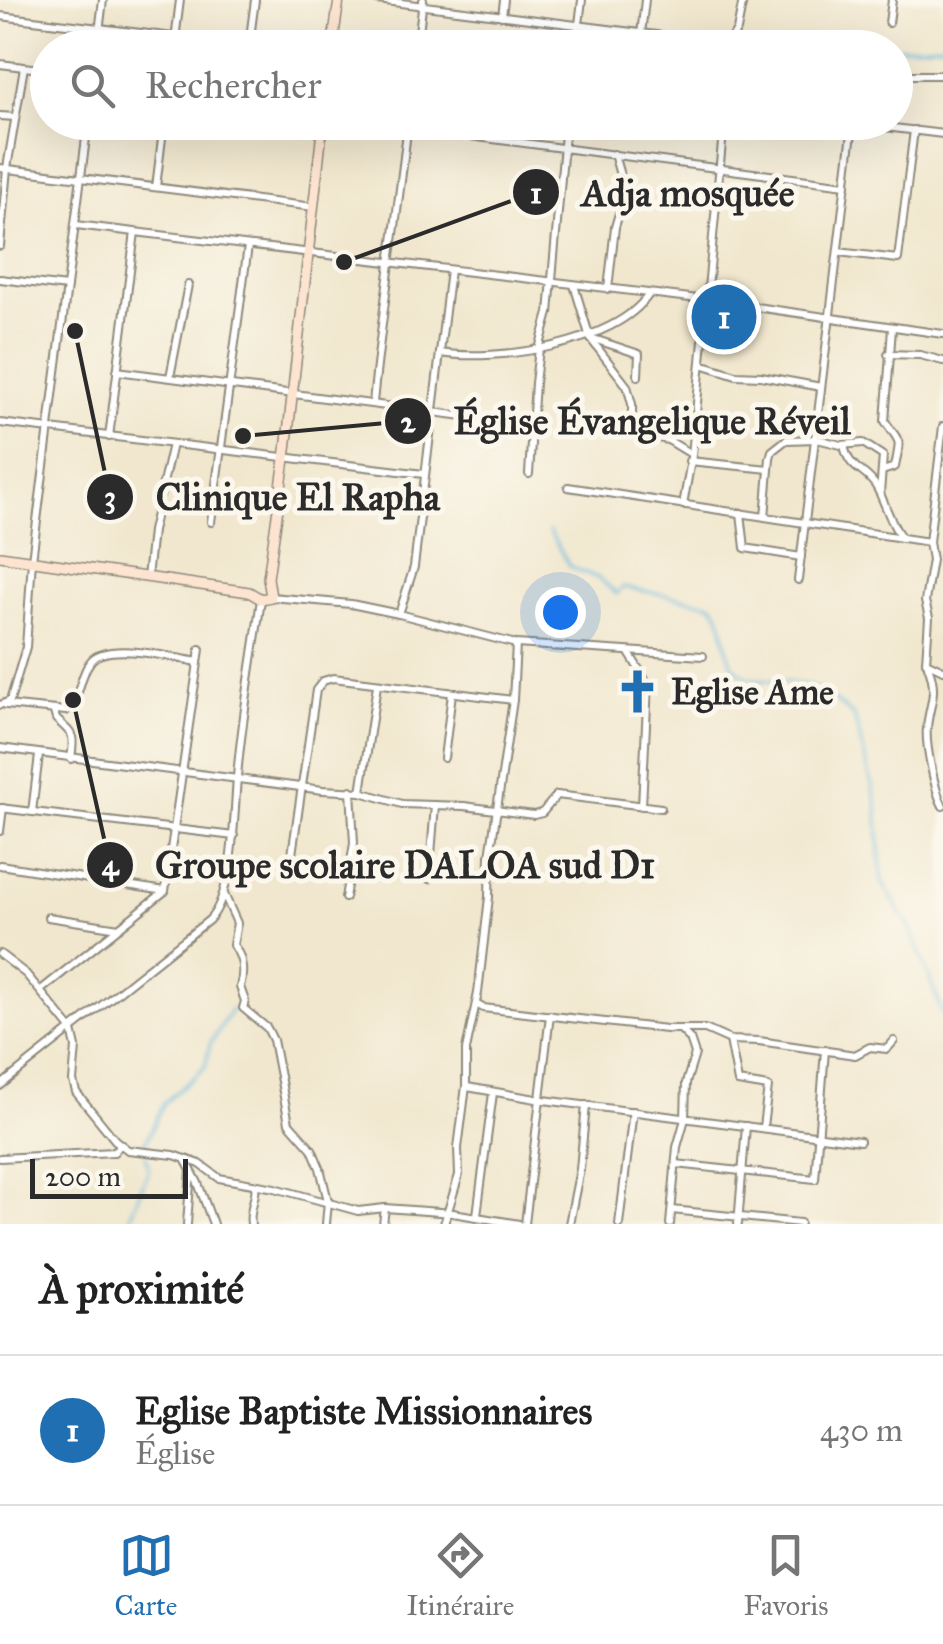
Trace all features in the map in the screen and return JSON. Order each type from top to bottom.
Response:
[{"type":"street","points":[[0,16],[99,30],[104,0]]},
{"type":"street","points":[[176,30],[180,0]]},
{"type":"street","points":[[252,30],[255,0]]},
{"type":"street","points":[[335,30],[339,0]]},
{"type":"street","points":[[377,0],[610,30]]},
{"type":"street","points":[[502,16],[504,0]]},
{"type":"street","points":[[578,30],[582,0]]},
{"type":"street","points":[[642,30],[645,0]]},
{"type":"street","points":[[737,30],[743,0]]},
{"type":"street","points":[[889,23],[892,0]]},
{"type":"street","points":[[419,30],[423,3]]},
{"type":"street","points":[[0,64],[30,68]]},
{"type":"street","points":[[0,246],[3,168],[24,67]]},
{"type":"street","points":[[913,76],[943,75]]},
{"type":"street","points":[[0,116],[15,118]]},
{"type":"street","points":[[913,138],[914,130],[943,134]]},
{"type":"street","points":[[86,140],[32,560],[24,662],[3,706],[66,711],[73,705],[90,662],[103,652],[198,662]]},
{"type":"street","points":[[156,187],[162,140]]},
{"type":"street","points":[[0,1086],[210,920],[220,908],[234,836],[237,776],[285,459],[322,140]]},
{"type":"street","points":[[372,403],[406,140]]},
{"type":"street","points":[[508,140],[846,185]]},
{"type":"street","points":[[529,474],[539,348],[549,314],[563,140]]},
{"type":"street","points":[[683,504],[722,140]]},
{"type":"street","points":[[798,580],[851,140]]},
{"type":"street","points":[[838,252],[898,259],[913,140]]},
{"type":"street","points":[[608,289],[616,222],[624,201],[624,186],[614,154]]},
{"type":"street","points":[[3,168],[314,207]]},
{"type":"street","points":[[76,224],[707,300],[943,334]]},
{"type":"street","points":[[109,437],[135,232]]},
{"type":"street","points":[[212,522],[248,246]]},
{"type":"street","points":[[399,614],[414,566],[450,270]]},
{"type":"street","points":[[0,278],[67,286]]},
{"type":"street","points":[[170,377],[188,285]]},
{"type":"street","points":[[574,285],[589,336],[627,386],[632,404],[632,432],[668,440],[690,458],[769,469]]},
{"type":"street","points":[[440,353],[492,356],[589,336],[632,314],[649,294]]},
{"type":"street","points":[[882,470],[895,467],[899,446],[898,435],[885,421],[892,328]]},
{"type":"street","points":[[589,336],[638,354],[638,376]]},
{"type":"street","points":[[888,354],[920,355],[943,361]]},
{"type":"street","points":[[700,364],[736,376],[761,376],[822,388]]},
{"type":"street","points":[[117,371],[532,425]]},
{"type":"street","points":[[0,423],[424,474]]},
{"type":"street","points":[[943,426],[925,601],[929,618],[926,658],[939,699],[926,732],[936,796],[943,806]]},
{"type":"street","points":[[765,517],[771,454],[782,443],[815,439],[844,445],[863,442],[882,454],[880,493]]},
{"type":"street","points":[[148,578],[152,532],[172,444]]},
{"type":"street","points":[[844,445],[847,460],[880,493],[902,538]]},
{"type":"street","points":[[568,487],[929,542]]},
{"type":"street","points":[[741,513],[745,548],[801,557]]},
{"type":"street","points":[[0,556],[249,592],[266,598],[351,604],[516,644],[703,656]]},
{"type":"street","points":[[249,592],[260,588],[268,578]]},
{"type":"street","points":[[444,1224],[459,1175],[466,1050],[476,1004],[490,856],[513,700],[516,644]]},
{"type":"street","points":[[41,990],[166,891],[200,649]]},
{"type":"street","points":[[629,652],[648,684],[642,806]]},
{"type":"street","points":[[928,665],[942,671]]},
{"type":"street","points":[[289,875],[318,686],[333,678],[513,700]]},
{"type":"street","points":[[361,792],[377,685]]},
{"type":"street","points":[[444,758],[452,694]]},
{"type":"street","points":[[54,712],[56,719],[70,728],[72,759]]},
{"type":"street","points":[[0,748],[351,790],[402,804],[542,813],[557,795],[661,808]]},
{"type":"street","points":[[32,812],[39,755]]},
{"type":"street","points":[[345,898],[354,844],[351,790]]},
{"type":"street","points":[[430,879],[435,805]]},
{"type":"street","points":[[0,831],[1,808],[174,832],[234,836]]},
{"type":"street","points":[[0,865],[166,891]]},
{"type":"street","points":[[223,893],[237,923],[233,945],[240,955],[244,977],[240,986],[245,1000],[243,1008],[267,1028],[273,1040],[289,1124],[317,1158],[328,1201],[326,1224]]},
{"type":"street","points":[[48,916],[120,928]]},
{"type":"street","points":[[0,954],[20,967],[72,1030],[76,1092],[120,1145],[133,1152],[184,1158],[219,1178],[358,1211],[384,1208],[522,1224],[550,1015]]},
{"type":"street","points":[[476,1004],[484,1008],[705,1029],[730,1040],[858,1056],[870,1047],[887,1049],[894,1042]]},
{"type":"street","points":[[670,1224],[685,1119],[686,1083],[694,1054],[690,1038],[680,1029]]},
{"type":"street","points":[[730,1040],[738,1082],[768,1087],[763,1127]]},
{"type":"street","points":[[676,1164],[814,1179],[825,1050]]},
{"type":"street","points":[[466,1086],[541,1100],[860,1142]]},
{"type":"street","points":[[478,1216],[493,1093]]},
{"type":"street","points":[[569,1224],[586,1105]]},
{"type":"street","points":[[619,1224],[633,1111]]},
{"type":"street","points":[[739,1220],[746,1126]]},
{"type":"street","points":[[0,1158],[114,1152],[120,1145]]},
{"type":"street","points":[[184,1158],[213,1224]]},
{"type":"street","points":[[187,1224],[191,1169]]},
{"type":"street","points":[[252,1224],[250,1210],[255,1185]]},
{"type":"street","points":[[383,1224],[384,1208]]},
{"type":"street","points":[[672,1210],[739,1220],[800,1223]]},
{"type":"waterway","points":[[913,46],[943,44]]},
{"type":"waterway","points":[[549,531],[569,566],[600,579],[617,594],[623,587],[712,604],[721,619],[731,662],[742,674],[809,686],[854,716],[877,804],[882,882],[911,930],[943,1014]]},
{"type":"waterway","points":[[143,1148],[164,1103],[205,1067],[210,1044],[232,1009]]},
{"type":"waterway","points":[[127,1224],[149,1169],[145,1155]]},
{"type":"place","name":"Adja mosquée","points":[[344,262]]},
{"type":"place","name":"Eglise Baptiste Missionnaires","points":[[724,317]]},
{"type":"place","name":"Clinique El Rapha","points":[[75,331]]},
{"type":"place","name":"Église Évangelique Réveil","points":[[243,436]]},
{"type":"place","name":"Eglise Ame","points":[[638,692]]},
{"type":"place","name":"Groupe scolaire DALOA sud D1","points":[[73,700]]}]
